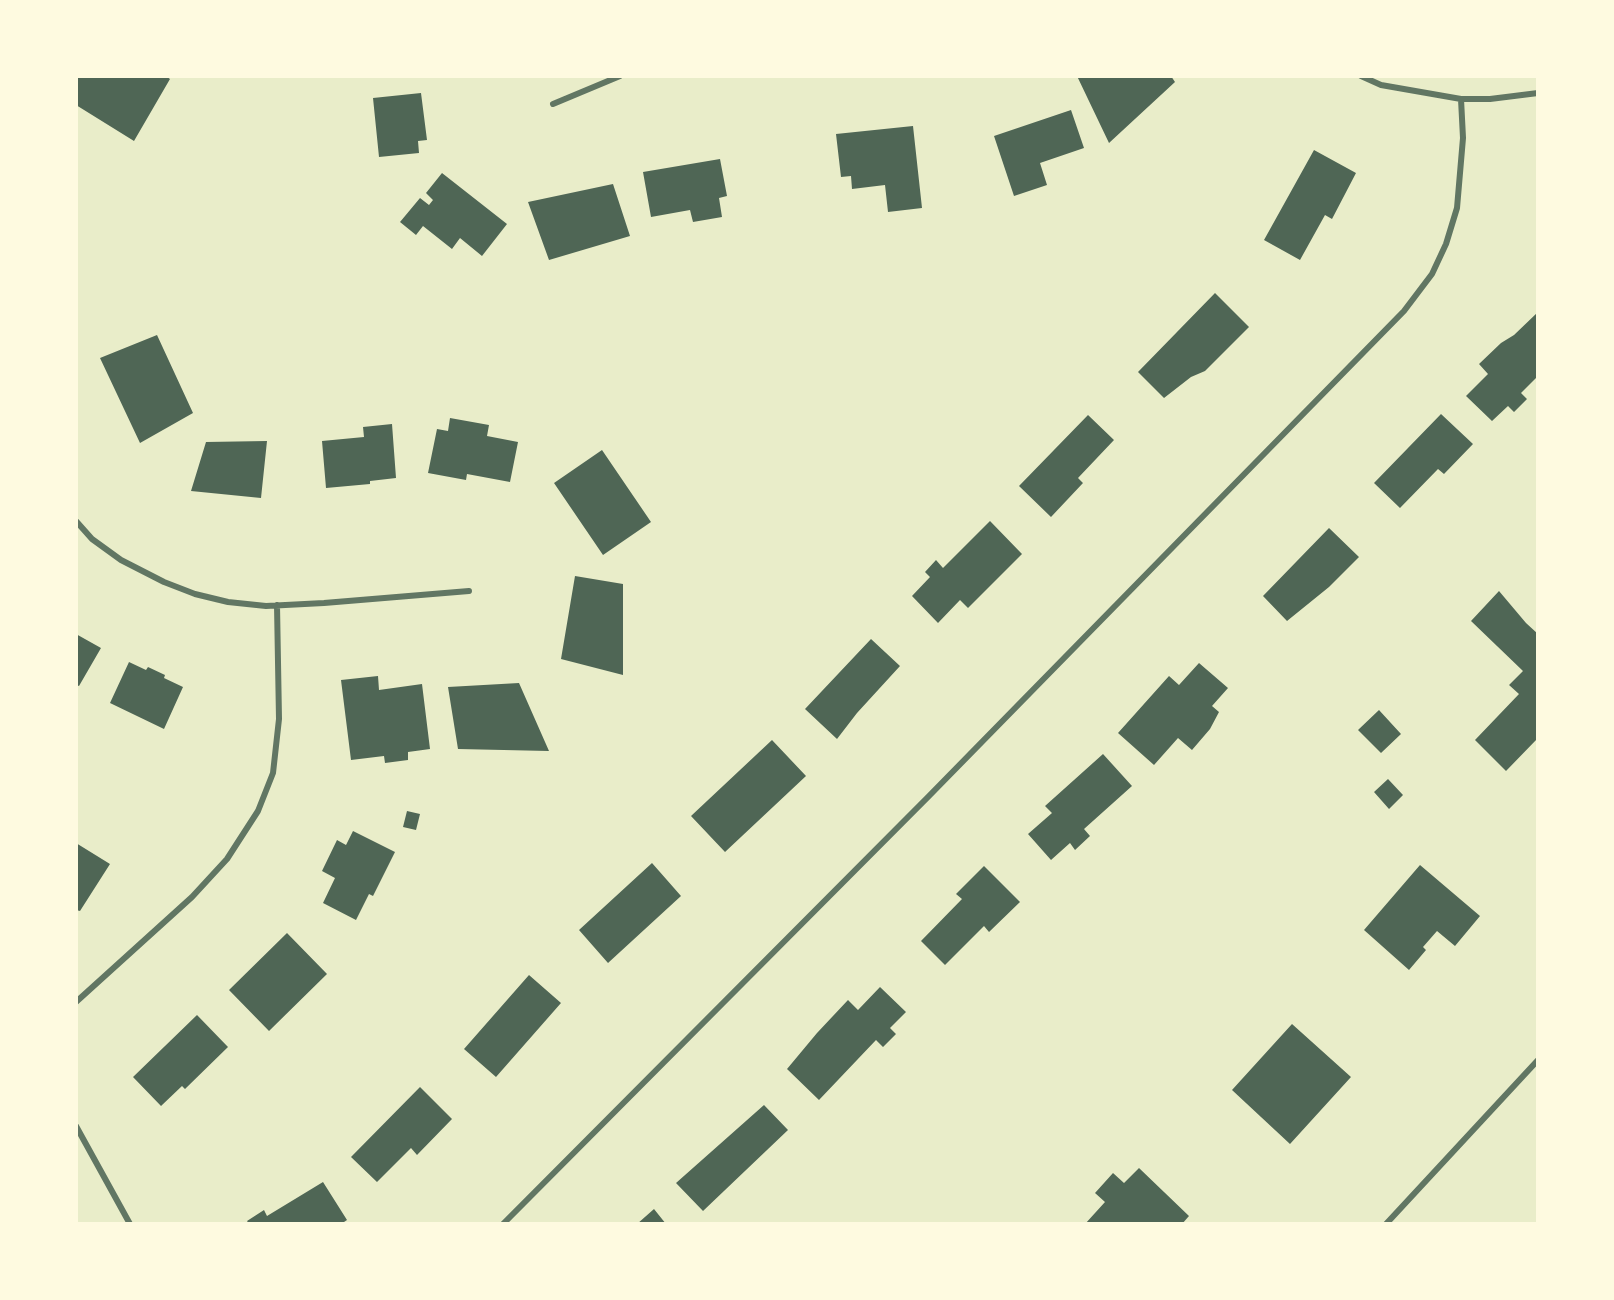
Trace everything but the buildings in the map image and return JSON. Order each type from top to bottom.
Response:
[{"type":"street","points":[[553,105],[620,76]]},
{"type":"street","points":[[1361,76],[1381,85],[1461,99],[1490,99],[1538,93]]},
{"type":"street","points":[[503,1224],[928,797],[1404,311],[1432,274],[1446,244],[1457,208],[1463,138],[1461,99]]},
{"type":"street","points":[[76,521],[92,539],[121,560],[164,582],[195,594],[228,602],[266,606],[469,591]]},
{"type":"street","points":[[76,1002],[192,897],[227,859],[258,811],[273,773],[279,719],[278,605]]},
{"type":"street","points":[[1386,1224],[1538,1060]]},
{"type":"street","points":[[76,1126],[130,1224]]}]
